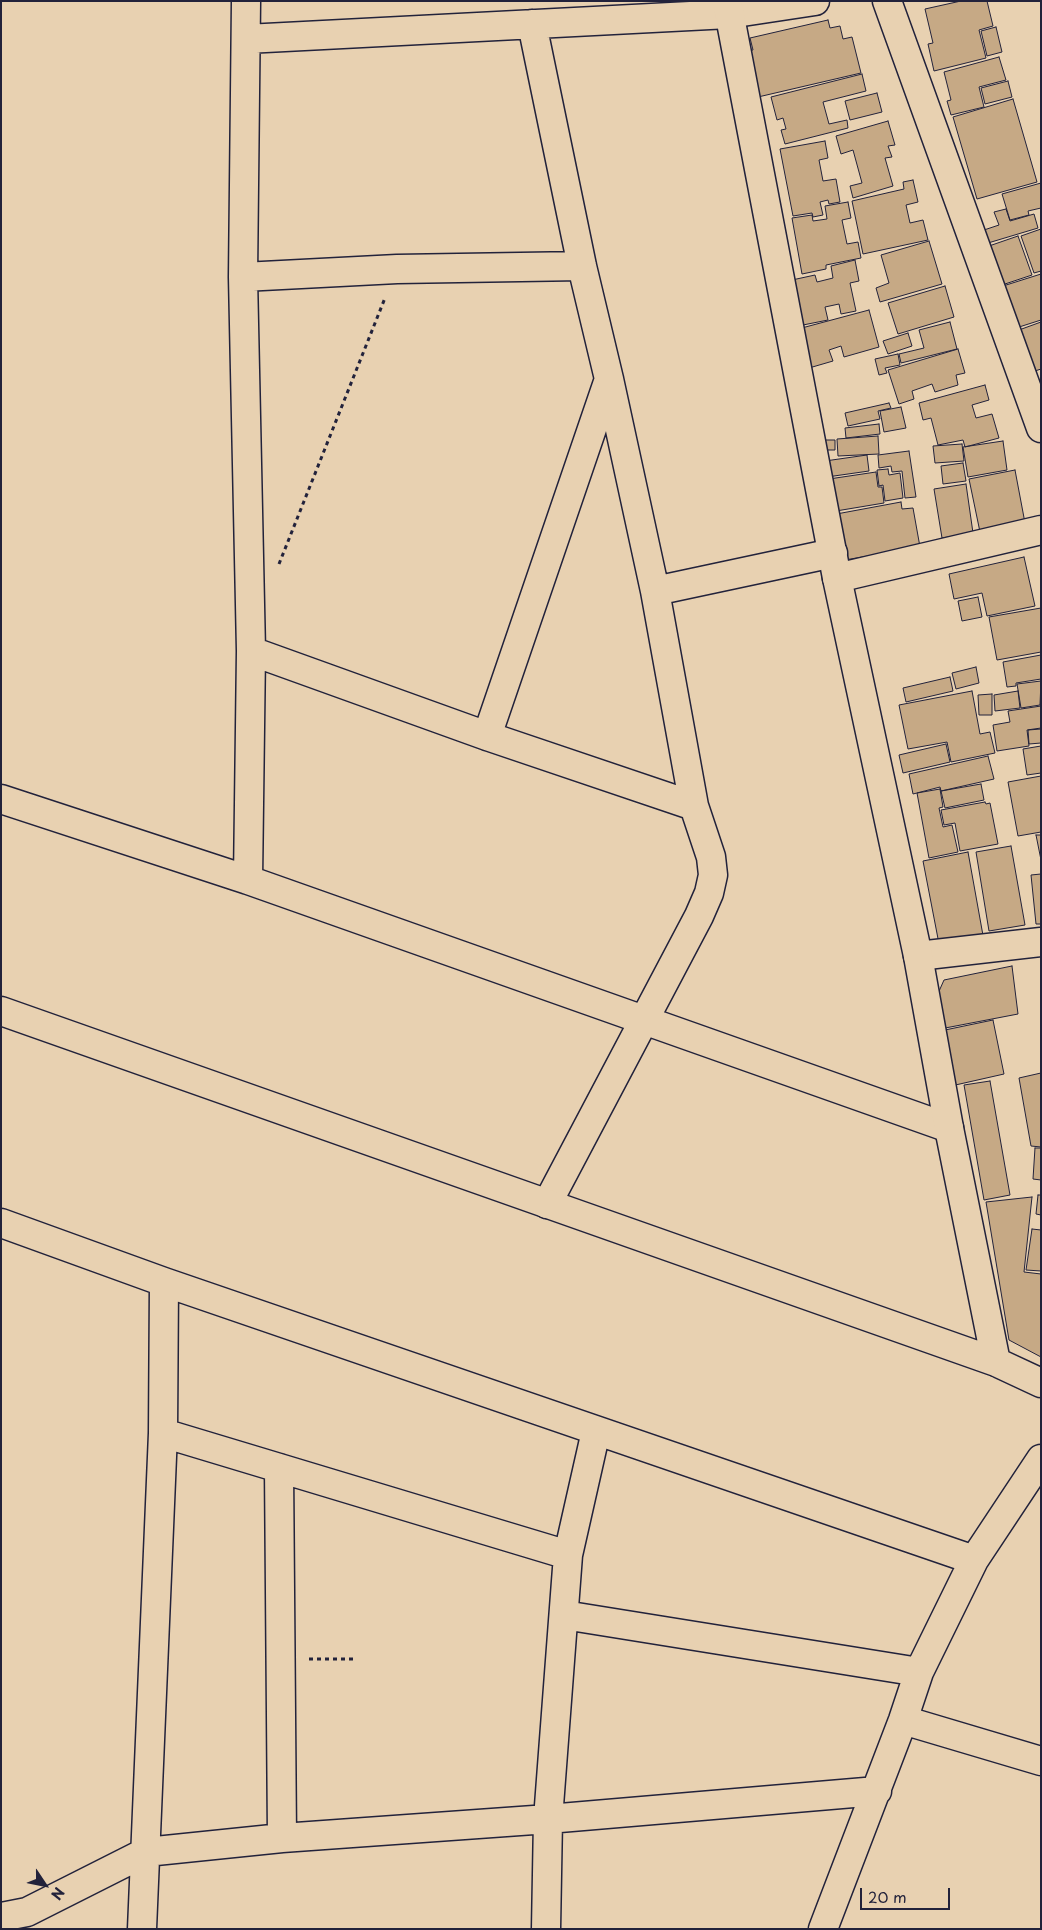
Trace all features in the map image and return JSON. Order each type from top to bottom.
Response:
[{"type":"street","points":[[246,1],[244,276],[252,651],[248,880]]},
{"type":"street","points":[[246,38],[532,24],[815,1]]},
{"type":"street","points":[[887,1],[1041,428]]},
{"type":"street","points":[[728,8],[835,566],[918,956],[949,1128],[996,1362]]},
{"type":"street","points":[[532,24],[582,266],[610,379],[655,591],[694,806],[711,857],[713,875],[699,916],[547,1204]]},
{"type":"street","points":[[244,276],[582,266]]},
{"type":"street","points":[[487,736],[610,379]]},
{"type":"street","points":[[655,591],[835,566],[1041,530]]},
{"type":"street","points":[[252,651],[487,736],[694,806]]},
{"type":"street","points":[[1,799],[248,880],[949,1128]]},
{"type":"street","points":[[918,956],[1041,942]]},
{"type":"street","points":[[1,1011],[996,1362],[1041,1383]]},
{"type":"street","points":[[1,1223],[164,1282],[974,1560]]},
{"type":"street","points":[[142,1929],[163,1433],[164,1282]]},
{"type":"street","points":[[546,1929],[548,1819],[568,1556],[596,1431]]},
{"type":"street","points":[[163,1433],[568,1556]]},
{"type":"street","points":[[823,1929],[877,1790],[919,1672],[974,1560],[1041,1459]]},
{"type":"street","points":[[279,1468],[282,1838]]},
{"type":"street","points":[[564,1615],[919,1672]]},
{"type":"street","points":[[903,1720],[1041,1760]]},
{"type":"street","points":[[1,1917],[27,1912],[110,1872],[146,1852],[282,1838],[548,1819],[877,1790]]},
{"type":"path","points":[[277,570],[397,270]]},
{"type":"path","points":[[280,1659],[355,1659]]},
{"type":"building","points":[[961,1],[987,1],[993,26],[979,30],[986,58],[934,71],[928,44],[933,43],[925,9]]},
{"type":"building","points":[[828,20],[830,28],[840,26],[843,39],[852,37],[861,73],[758,97],[747,51],[753,50],[750,38]]},
{"type":"building","points":[[996,27],[1002,52],[987,56],[981,31]]},
{"type":"building","points":[[999,57],[1006,80],[979,87],[984,107],[951,115],[947,101],[951,100],[944,72]]},
{"type":"building","points":[[862,74],[866,91],[823,102],[829,124],[847,120],[848,128],[785,144],[781,130],[786,129],[783,118],[777,120],[771,97]]},
{"type":"building","points":[[1008,81],[1012,97],[985,104],[981,88]]},
{"type":"building","points":[[877,93],[882,112],[850,120],[845,101]]},
{"type":"building","points":[[1013,99],[1037,182],[977,199],[953,117]]},
{"type":"building","points":[[888,121],[895,145],[888,146],[892,157],[885,158],[893,186],[853,198],[850,186],[862,183],[853,150],[841,154],[836,136]]},
{"type":"building","points":[[825,141],[828,158],[819,160],[823,181],[836,179],[840,202],[829,204],[828,200],[820,202],[823,215],[813,217],[812,213],[793,216],[780,149]]},
{"type":"building","points":[[913,180],[918,202],[906,205],[910,223],[923,220],[928,240],[863,254],[852,201],[904,189],[903,182]]},
{"type":"building","points":[[1041,183],[1041,208],[1028,211],[1029,215],[1010,220],[1002,194]]},
{"type":"building","points":[[848,202],[851,218],[842,220],[847,244],[858,242],[861,258],[826,265],[826,269],[802,274],[792,218],[812,215],[813,221],[827,219],[825,206]]},
{"type":"building","points":[[1006,209],[1010,221],[1034,214],[1038,228],[988,243],[984,230],[999,225],[994,212]]},
{"type":"building","points":[[1041,229],[1041,271],[1034,273],[1021,236]]},
{"type":"building","points":[[1018,236],[1032,275],[1002,285],[989,246]]},
{"type":"building","points":[[929,241],[942,284],[880,302],[876,288],[889,283],[881,255]]},
{"type":"building","points":[[855,260],[859,281],[850,283],[856,311],[841,314],[839,304],[825,307],[828,320],[803,325],[792,280],[815,275],[817,282],[833,278],[831,266]]},
{"type":"building","points":[[1041,274],[1041,320],[1016,328],[1003,286]]},
{"type":"building","points":[[945,286],[954,317],[898,334],[888,303]]},
{"type":"building","points":[[869,310],[879,347],[844,357],[841,346],[829,350],[833,361],[809,368],[798,329]]},
{"type":"building","points":[[950,322],[957,349],[901,363],[899,354],[924,348],[919,330]]},
{"type":"building","points":[[1041,322],[1041,369],[1032,372],[1019,330]]},
{"type":"building","points":[[908,333],[912,346],[888,354],[883,341]]},
{"type":"building","points":[[958,349],[965,373],[956,375],[958,385],[935,392],[932,384],[912,391],[914,399],[899,404],[888,370]]},
{"type":"building","points":[[898,354],[900,365],[885,368],[887,373],[879,375],[875,359]]},
{"type":"building","points":[[985,385],[989,400],[972,405],[976,418],[992,414],[999,438],[965,447],[963,440],[938,445],[931,418],[923,420],[919,403]]},
{"type":"building","points":[[889,403],[891,408],[878,411],[880,419],[848,426],[845,413]]},
{"type":"building","points":[[901,407],[906,428],[884,432],[880,411]]},
{"type":"building","points":[[879,424],[880,434],[846,438],[845,428]]},
{"type":"building","points":[[878,436],[879,454],[838,456],[837,439]]},
{"type":"building","points":[[822,440],[835,440],[835,450],[822,450]]},
{"type":"building","points":[[1003,441],[1007,470],[968,477],[963,447]]},
{"type":"building","points":[[962,444],[964,461],[935,463],[933,446]]},
{"type":"building","points":[[909,451],[916,497],[905,498],[902,471],[892,472],[891,466],[879,468],[878,455]]},
{"type":"building","points":[[867,455],[869,471],[827,477],[825,461]]},
{"type":"building","points":[[963,463],[966,481],[943,484],[941,466]]},
{"type":"building","points":[[888,469],[889,475],[900,473],[903,498],[885,501],[883,485],[879,486],[877,470]]},
{"type":"building","points":[[1015,470],[1025,523],[980,532],[969,479]]},
{"type":"building","points":[[876,472],[878,487],[882,487],[884,503],[830,512],[829,479]]},
{"type":"building","points":[[966,484],[973,533],[942,538],[934,489]]},
{"type":"building","points":[[901,502],[902,509],[913,508],[920,547],[839,561],[831,515]]},
{"type":"building","points":[[1024,557],[1035,606],[987,616],[982,593],[954,599],[949,574]]},
{"type":"building","points":[[978,597],[982,617],[962,621],[958,601]]},
{"type":"building","points":[[1041,608],[1041,652],[997,660],[989,617]]},
{"type":"building","points":[[1041,655],[1041,679],[1016,683],[1016,686],[1007,687],[1003,662]]},
{"type":"building","points":[[976,667],[979,683],[956,689],[952,673]]},
{"type":"building","points":[[950,677],[953,691],[906,702],[903,688]]},
{"type":"building","points":[[1041,681],[1040,705],[1021,708],[1017,684]]},
{"type":"building","points":[[972,691],[980,734],[990,732],[995,753],[951,762],[947,742],[908,749],[899,705]]},
{"type":"building","points":[[1018,691],[1020,708],[995,711],[994,695]]},
{"type":"building","points":[[992,694],[992,715],[979,715],[978,695]]},
{"type":"building","points":[[1041,706],[1041,728],[1027,730],[1029,746],[997,751],[993,725],[1010,722],[1008,711]]},
{"type":"building","points":[[1041,729],[1041,743],[1029,744],[1028,730]]},
{"type":"building","points":[[946,744],[950,762],[903,773],[899,755]]},
{"type":"building","points":[[1041,746],[1041,773],[1027,775],[1023,749]]},
{"type":"building","points":[[988,756],[994,779],[941,791],[940,787],[913,794],[909,774]]},
{"type":"building","points":[[1041,776],[1041,832],[1018,836],[1008,782]]},
{"type":"building","points":[[981,784],[984,800],[945,808],[941,791]]},
{"type":"building","points":[[940,789],[943,807],[939,808],[943,827],[952,825],[958,852],[929,858],[917,793]]},
{"type":"building","points":[[985,802],[986,804],[990,803],[998,844],[960,851],[955,823],[944,825],[941,810]]},
{"type":"building","points":[[1036,835],[1041,835],[1041,860]]},
{"type":"building","points":[[1011,846],[1025,925],[989,931],[976,852]]},
{"type":"building","points":[[968,852],[984,941],[940,949],[923,861]]},
{"type":"building","points":[[1041,874],[1041,924],[1036,924],[1031,875]]},
{"type":"building","points":[[1012,966],[1018,1014],[940,1029],[936,998],[944,980]]},
{"type":"building","points":[[993,1020],[1004,1074],[951,1086],[943,1048],[949,1047],[945,1030]]},
{"type":"building","points":[[1041,1073],[1041,1147],[1031,1146],[1019,1078]]},
{"type":"building","points":[[990,1081],[1010,1195],[984,1200],[964,1085]]},
{"type":"building","points":[[1035,1148],[1041,1148],[1041,1180],[1033,1179]]},
{"type":"building","points":[[1038,1195],[1041,1195],[1041,1215],[1036,1214]]},
{"type":"building","points":[[1032,1197],[1024,1272],[1041,1274],[1041,1357],[1009,1340],[986,1202]]},
{"type":"building","points":[[1032,1229],[1041,1230],[1041,1271],[1026,1270]]}]
